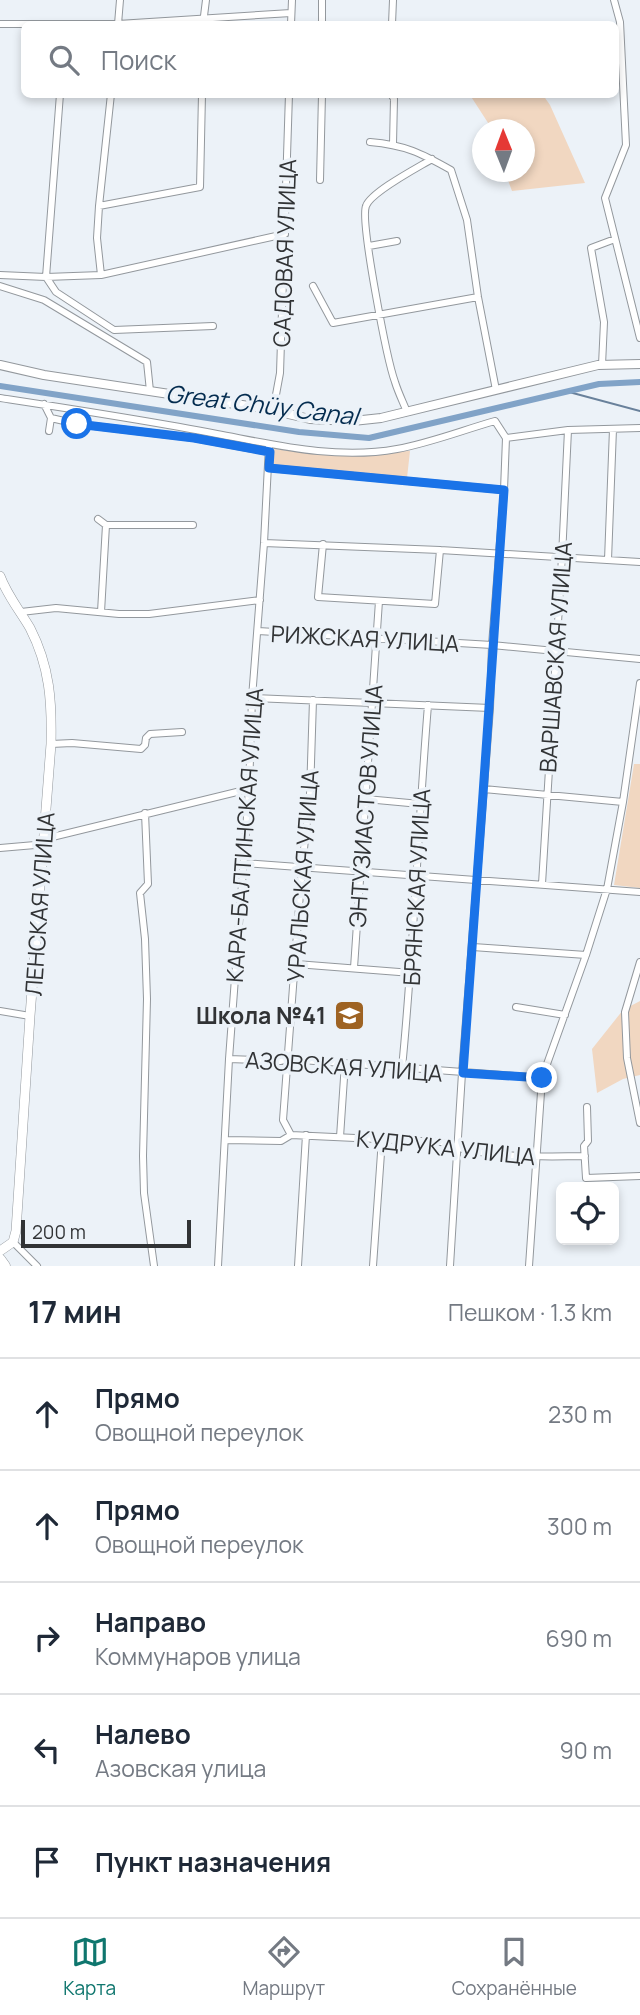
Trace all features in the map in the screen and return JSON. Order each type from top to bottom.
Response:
[{"type":"main road","name":"ЛЕНСКАЯ УЛИЦА","points":[[0,576],[39,648],[47,673],[52,706],[16,1231],[13,1242]]},
{"type":"main road","points":[[0,1251],[13,1242]]},
{"type":"street","points":[[118,21],[120,0]]},
{"type":"street","points":[[206,0],[203,21],[291,13]]},
{"type":"street","points":[[291,21],[292,0]]},
{"type":"street","points":[[322,0],[322,21]]},
{"type":"street","points":[[392,21],[393,0]]},
{"type":"street","points":[[614,0],[620,22],[626,145],[605,198],[640,338]]},
{"type":"street","points":[[0,24],[21,24]]},
{"type":"street","points":[[60,98],[46,278],[56,292],[114,330],[213,326]]},
{"type":"street","points":[[101,275],[97,238],[111,98]]},
{"type":"street","points":[[99,206],[200,187],[202,98]]},
{"type":"street","name":"САДОВАЯ УЛИЦА","points":[[274,411],[280,373],[289,98]]},
{"type":"street","points":[[320,180],[322,98]]},
{"type":"street","points":[[393,98],[393,144]]},
{"type":"street","points":[[370,142],[393,144],[413,150],[451,170],[467,220],[478,297],[496,390]]},
{"type":"street","points":[[407,412],[394,380],[380,314],[365,207],[373,195],[432,159]]},
{"type":"street","points":[[0,275],[46,278],[101,275],[285,234]]},
{"type":"street","points":[[602,365],[604,322],[590,248],[615,239]]},
{"type":"street","points":[[369,246],[397,241]]},
{"type":"street","points":[[0,286],[44,300],[147,362],[150,391]]},
{"type":"street","points":[[313,286],[332,323],[478,297]]},
{"type":"street","points":[[0,365],[310,419],[354,421],[381,418],[602,365],[640,364]]},
{"type":"street","points":[[0,398],[217,434],[269,449]]},
{"type":"street","points":[[44,404],[51,418],[49,431]]},
{"type":"street","points":[[51,418],[77,424],[269,449],[325,452],[397,449],[495,421],[506,438],[490,708],[450,1266]]},
{"type":"street","points":[[506,438],[568,430],[640,428]]},
{"type":"street","points":[[608,560],[613,429]]},
{"type":"street","name":"ВАРШАВСКАЯ УЛИЦА","points":[[542,884],[568,430]]},
{"type":"street","name":"КАРА-БАЛТИНСКАЯ УЛИЦА","points":[[218,1266],[269,449]]},
{"type":"street","points":[[269,468],[504,490]]},
{"type":"street","points":[[98,519],[106,525],[192,525]]},
{"type":"street","points":[[101,612],[106,525]]},
{"type":"street","points":[[264,542],[640,562]]},
{"type":"street","points":[[323,544],[318,597],[435,604],[440,550]]},
{"type":"street","points":[[21,612],[57,608],[149,614],[260,600]]},
{"type":"street","name":"ЭНТУЗИАСТОВ УЛИЦА","points":[[354,968],[379,601]]},
{"type":"street","name":"РИЖСКАЯ УЛИЦА","points":[[258,631],[492,645],[640,659]]},
{"type":"street","points":[[529,1266],[542,1078],[607,888],[624,802],[640,683]]},
{"type":"street","points":[[252,698],[490,708]]},
{"type":"street","name":"УРАЛЬСКАЯ УЛИЦА","points":[[291,1135],[283,1120],[310,794],[313,700]]},
{"type":"street","name":"БРЯНСКАЯ УЛИЦА","points":[[402,1068],[412,973],[428,705]]},
{"type":"street","points":[[51,744],[72,743],[141,749],[150,734],[182,732]]},
{"type":"street","points":[[0,848],[35,845],[44,839],[249,789]]},
{"type":"street","points":[[484,789],[624,802]]},
{"type":"street","points":[[366,799],[420,804]]},
{"type":"street","points":[[145,813],[148,884],[140,893],[147,999],[143,1156],[144,1194],[154,1266]]},
{"type":"street","points":[[243,863],[640,892]]},
{"type":"street","points":[[472,947],[586,955]]},
{"type":"street","points":[[640,962],[625,1012],[627,1058],[640,1123]]},
{"type":"street","points":[[296,964],[412,973]]},
{"type":"street","points":[[516,1007],[565,1015]]},
{"type":"street","points":[[0,1011],[30,1016]]},
{"type":"street","name":"АЗОВСКАЯ УЛИЦА","points":[[229,1059],[288,1059],[542,1078]]},
{"type":"street","points":[[340,1137],[345,1063]]},
{"type":"street","points":[[587,1107],[588,1141],[584,1146],[586,1178],[640,1176]]},
{"type":"street","name":"КУДРУКА УЛИЦА","points":[[225,1140],[281,1142],[291,1135],[306,1135],[441,1142],[458,1149],[537,1157],[585,1156]]},
{"type":"street","points":[[298,1266],[306,1135]]},
{"type":"street","points":[[373,1266],[382,1139]]},
{"type":"street","points":[[13,1242],[37,1266]]},
{"type":"shaded area","points":[[472,98],[545,98],[585,183],[512,191],[509,182],[535,182],[535,119],[486,119]]},
{"type":"shaded area","points":[[273,449],[325,455],[410,451],[407,478],[273,465]]},
{"type":"shaded area","points":[[634,764],[640,764],[640,888],[614,885]]},
{"type":"shaded area","points":[[640,1001],[640,1075],[623,1079],[597,1093],[592,1049],[623,1010]]},
{"type":"waterway","name":"Great Chüy Canal","points":[[0,386],[299,432],[369,438],[599,384],[640,382]]},
{"type":"waterway","points":[[569,392],[640,411]]},
{"type":"place","name":"Школа №41","points":[[349,1015]]},
{"type":"route","points":[[77,424],[194,438],[270,452],[269,468],[504,490],[463,1073],[542,1078]]}]
